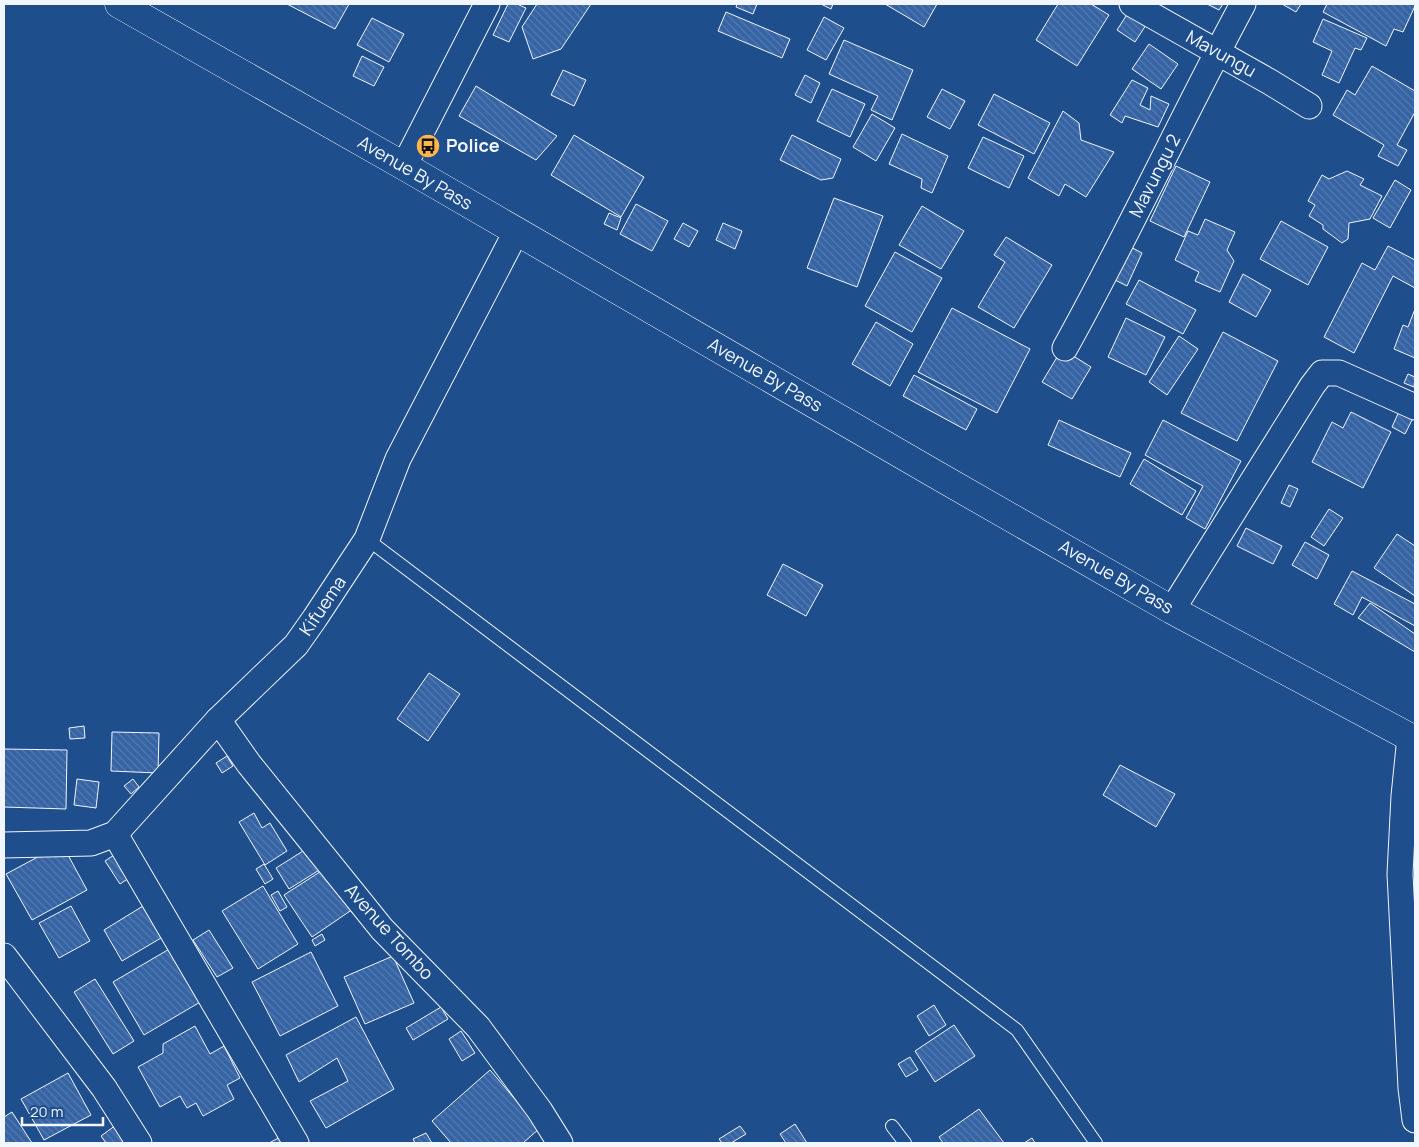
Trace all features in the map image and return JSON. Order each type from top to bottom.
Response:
[{"type":"highway","name":"Avenue By Pass","points":[[119,4],[404,166],[1172,610],[1412,739]]},
{"type":"street","points":[[404,166],[487,4]]},
{"type":"street","name":"Mavungu","points":[[1132,4],[1309,106]]},
{"type":"street","name":"Mavungu 2","points":[[1065,348],[1099,288],[1243,4]]},
{"type":"street","name":"Kifuema","points":[[4,845],[91,843],[116,834],[218,720],[296,645],[367,539],[398,459],[516,232]]},
{"type":"street","points":[[1172,610],[1322,373],[1339,373],[1415,407]]},
{"type":"street","name":"Avenue Tombo","points":[[218,720],[249,764],[382,929],[478,1027],[540,1111],[560,1143]]},
{"type":"street","points":[[1412,739],[1404,796],[1400,874],[1415,1120]]},
{"type":"street","points":[[116,834],[296,1143]]},
{"type":"street","points":[[4,956],[104,1088],[139,1143]]},
{"type":"lane","points":[[367,539],[1017,1030],[1096,1143]]},
{"type":"lane","points":[[892,1126],[905,1143]]},
{"type":"building","points":[[287,4],[349,4],[335,29]]},
{"type":"building","points":[[508,4],[517,4],[526,8],[509,42],[493,35]]},
{"type":"building","points":[[537,4],[591,4],[561,49],[533,59],[522,27]]},
{"type":"building","points":[[737,4],[757,4],[753,14],[736,7]]},
{"type":"building","points":[[821,4],[833,4],[831,9]]},
{"type":"building","points":[[885,4],[937,4],[924,27]]},
{"type":"building","points":[[1058,4],[1091,4],[1109,15],[1077,66],[1036,40]]},
{"type":"building","points":[[1207,4],[1223,4],[1219,10]]},
{"type":"building","points":[[1282,4],[1301,4],[1296,12]]},
{"type":"building","points":[[1327,4],[1415,4],[1415,6],[1403,32],[1394,29],[1386,46],[1323,12]]},
{"type":"building","points":[[726,12],[790,39],[782,58],[718,31]]},
{"type":"building","points":[[1128,13],[1146,25],[1135,42],[1117,30]]},
{"type":"building","points":[[824,17],[844,28],[826,60],[807,50]]},
{"type":"building","points":[[372,18],[404,34],[389,62],[357,45]]},
{"type":"building","points":[[1323,19],[1367,38],[1361,50],[1355,48],[1339,83],[1322,75],[1332,51],[1313,42]]},
{"type":"building","points":[[844,40],[913,70],[892,120],[871,110],[878,96],[829,74]]},
{"type":"building","points":[[1149,44],[1178,64],[1161,89],[1132,69]]},
{"type":"building","points":[[362,56],[384,67],[374,86],[353,76]]},
{"type":"building","points":[[1372,66],[1415,91],[1415,112],[1397,145],[1407,150],[1398,166],[1378,156],[1384,145],[1333,115],[1347,90],[1355,95]]},
{"type":"building","points":[[563,70],[586,80],[574,106],[551,95]]},
{"type":"building","points":[[805,75],[820,83],[811,103],[795,95]]},
{"type":"building","points":[[1132,80],[1148,88],[1140,105],[1150,110],[1151,96],[1169,104],[1158,127],[1125,116],[1122,123],[1110,115]]},
{"type":"building","points":[[476,86],[557,136],[536,160],[459,116]]},
{"type":"building","points":[[832,89],[865,104],[850,137],[817,121]]},
{"type":"building","points":[[942,89],[965,101],[950,129],[927,117]]},
{"type":"building","points":[[994,94],[1050,123],[1034,154],[978,125]]},
{"type":"building","points":[[1063,111],[1079,123],[1081,140],[1114,152],[1086,197],[1065,184],[1059,196],[1028,178]]},
{"type":"building","points":[[872,114],[895,128],[876,161],[853,147]]},
{"type":"building","points":[[902,134],[948,156],[932,193],[921,188],[922,179],[889,164]]},
{"type":"building","points":[[574,135],[644,177],[621,217],[551,175]]},
{"type":"building","points":[[792,135],[841,159],[833,178],[821,180],[780,160]]},
{"type":"building","points":[[983,137],[1024,156],[1009,188],[968,168]]},
{"type":"building","points":[[1176,166],[1210,182],[1184,237],[1150,221]]},
{"type":"building","points":[[1347,171],[1364,179],[1360,185],[1382,196],[1370,219],[1349,223],[1348,239],[1342,243],[1323,229],[1323,225],[1309,216],[1315,205],[1308,201],[1322,175],[1329,179]]},
{"type":"building","points":[[1395,180],[1411,190],[1390,228],[1373,218]]},
{"type":"building","points":[[834,198],[883,216],[857,287],[807,268]]},
{"type":"building","points":[[636,204],[668,221],[652,251],[620,234]]},
{"type":"building","points":[[922,206],[964,231],[941,269],[899,245]]},
{"type":"building","points":[[609,213],[621,218],[617,230],[604,224]]},
{"type":"building","points":[[1205,219],[1235,232],[1227,250],[1234,261],[1220,292],[1195,281],[1199,272],[1175,260],[1188,231],[1198,235]]},
{"type":"building","points":[[1281,221],[1328,247],[1308,285],[1260,259]]},
{"type":"building","points":[[683,223],[698,231],[689,247],[674,239]]},
{"type":"building","points":[[723,223],[742,231],[735,249],[716,240]]},
{"type":"building","points":[[1006,237],[1052,265],[1014,328],[978,307],[1005,262],[994,255]]},
{"type":"building","points":[[1127,245],[1142,253],[1127,286],[1111,278]]},
{"type":"building","points":[[1388,246],[1415,260],[1415,288],[1393,276],[1354,353],[1324,337],[1362,263],[1375,270]]},
{"type":"building","points":[[895,252],[942,278],[912,332],[865,306]]},
{"type":"building","points":[[1243,274],[1271,290],[1256,317],[1229,302]]},
{"type":"building","points":[[1139,280],[1196,310],[1183,334],[1126,304]]},
{"type":"building","points":[[952,308],[1030,349],[997,413],[918,372]]},
{"type":"building","points":[[1415,309],[1415,358],[1394,349],[1403,325],[1408,327]]},
{"type":"building","points":[[1126,318],[1165,337],[1146,375],[1108,357]]},
{"type":"building","points":[[876,322],[913,344],[890,386],[852,364]]},
{"type":"building","points":[[1223,332],[1278,361],[1237,441],[1181,413]]},
{"type":"building","points":[[1179,336],[1198,349],[1167,395],[1149,382]]},
{"type":"building","points":[[1062,349],[1091,367],[1072,399],[1042,382]]},
{"type":"building","points":[[1408,374],[1415,377],[1414,387],[1404,383]]},
{"type":"building","points":[[914,375],[977,409],[966,430],[903,396]]},
{"type":"building","points":[[1401,407],[1415,414],[1405,434],[1392,427]]},
{"type":"building","points":[[1351,412],[1391,432],[1363,488],[1312,462],[1332,422],[1343,428]]},
{"type":"building","points":[[1059,420],[1131,453],[1120,477],[1048,445]]},
{"type":"building","points":[[1163,420],[1241,461],[1205,529],[1186,518],[1203,486],[1145,455]]},
{"type":"building","points":[[1144,459],[1196,491],[1182,515],[1130,484]]},
{"type":"building","points":[[1289,485],[1298,489],[1290,507],[1281,503]]},
{"type":"building","points":[[1329,509],[1343,518],[1324,546],[1311,537]]},
{"type":"building","points":[[1246,528],[1282,546],[1273,564],[1237,546]]},
{"type":"building","points":[[1397,534],[1415,546],[1415,596],[1374,568]]},
{"type":"building","points":[[1305,542],[1329,555],[1317,579],[1292,565]]},
{"type":"building","points":[[783,564],[823,585],[806,616],[767,595]]},
{"type":"building","points":[[1352,571],[1415,604],[1415,626],[1362,597],[1353,615],[1334,604]]},
{"type":"building","points":[[1370,603],[1415,634],[1415,652],[1358,618]]},
{"type":"building","points":[[429,673],[460,694],[428,741],[397,719]]},
{"type":"building","points":[[84,726],[85,738],[70,739],[69,728]]},
{"type":"building","points":[[112,732],[159,733],[158,773],[111,771]]},
{"type":"building","points":[[4,749],[67,750],[66,809],[4,807]]},
{"type":"building","points":[[227,756],[233,766],[222,773],[216,763]]},
{"type":"building","points":[[1120,765],[1175,794],[1156,827],[1103,795]]},
{"type":"building","points":[[77,779],[99,782],[96,808],[74,805]]},
{"type":"building","points":[[133,779],[139,787],[131,794],[124,786]]},
{"type":"building","points":[[254,813],[262,828],[270,823],[287,851],[265,865],[239,822]]},
{"type":"building","points":[[62,844],[87,890],[32,920],[6,874]]},
{"type":"building","points":[[311,846],[324,867],[289,889],[276,868]]},
{"type":"building","points":[[120,851],[135,874],[120,884],[105,861]]},
{"type":"building","points":[[264,864],[273,879],[265,884],[256,869]]},
{"type":"building","points":[[329,866],[356,907],[312,937],[284,895]]},
{"type":"building","points":[[263,886],[298,944],[258,969],[222,911]]},
{"type":"building","points":[[278,891],[287,907],[280,911],[271,895]]},
{"type":"building","points":[[71,906],[90,941],[59,958],[39,923]]},
{"type":"building","points":[[143,906],[161,938],[122,961],[104,930]]},
{"type":"building","points":[[209,930],[233,968],[217,977],[193,940]]},
{"type":"building","points":[[322,934],[325,940],[315,946],[312,940]]},
{"type":"building","points":[[171,948],[202,1001],[144,1035],[113,982]]},
{"type":"building","points":[[311,952],[338,1006],[280,1036],[252,982]]},
{"type":"building","points":[[393,956],[414,1003],[365,1024],[344,977]]},
{"type":"building","points":[[95,979],[134,1041],[113,1054],[74,992]]},
{"type":"building","points":[[934,1005],[946,1025],[929,1036],[917,1016]]},
{"type":"building","points":[[441,1007],[448,1019],[413,1040],[406,1028]]},
{"type":"building","points":[[356,1017],[394,1089],[326,1128],[310,1101],[348,1081],[337,1058],[299,1082],[286,1055]]},
{"type":"building","points":[[954,1025],[975,1056],[935,1082],[915,1051]]},
{"type":"building","points":[[195,1026],[210,1054],[224,1046],[240,1078],[227,1085],[234,1099],[203,1116],[196,1103],[187,1108],[180,1096],[160,1107],[138,1067],[163,1053],[163,1044]]},
{"type":"building","points":[[461,1031],[475,1053],[462,1061],[449,1039]]},
{"type":"building","points":[[910,1057],[918,1070],[906,1077],[898,1064]]},
{"type":"building","points":[[490,1070],[540,1128],[523,1143],[451,1143],[432,1121]]},
{"type":"building","points":[[68,1073],[91,1115],[44,1140],[21,1099]]},
{"type":"building","points":[[979,1109],[1004,1143],[943,1143],[939,1137]]},
{"type":"building","points":[[12,1112],[32,1143],[4,1143],[4,1117]]},
{"type":"building","points":[[795,1124],[807,1143],[786,1143],[780,1134]]},
{"type":"building","points":[[116,1125],[127,1141],[123,1143],[106,1143],[101,1136]]},
{"type":"building","points":[[740,1126],[746,1134],[731,1143],[722,1143],[719,1139]]},
{"type":"building","points":[[426,1133],[432,1143],[415,1143],[413,1139]]},
{"type":"building","points":[[286,1134],[290,1143],[269,1143]]},
{"type":"building","points":[[1032,1138],[1035,1143],[1024,1143]]},
{"type":"place","name":"Police","points":[[428,146]]}]
